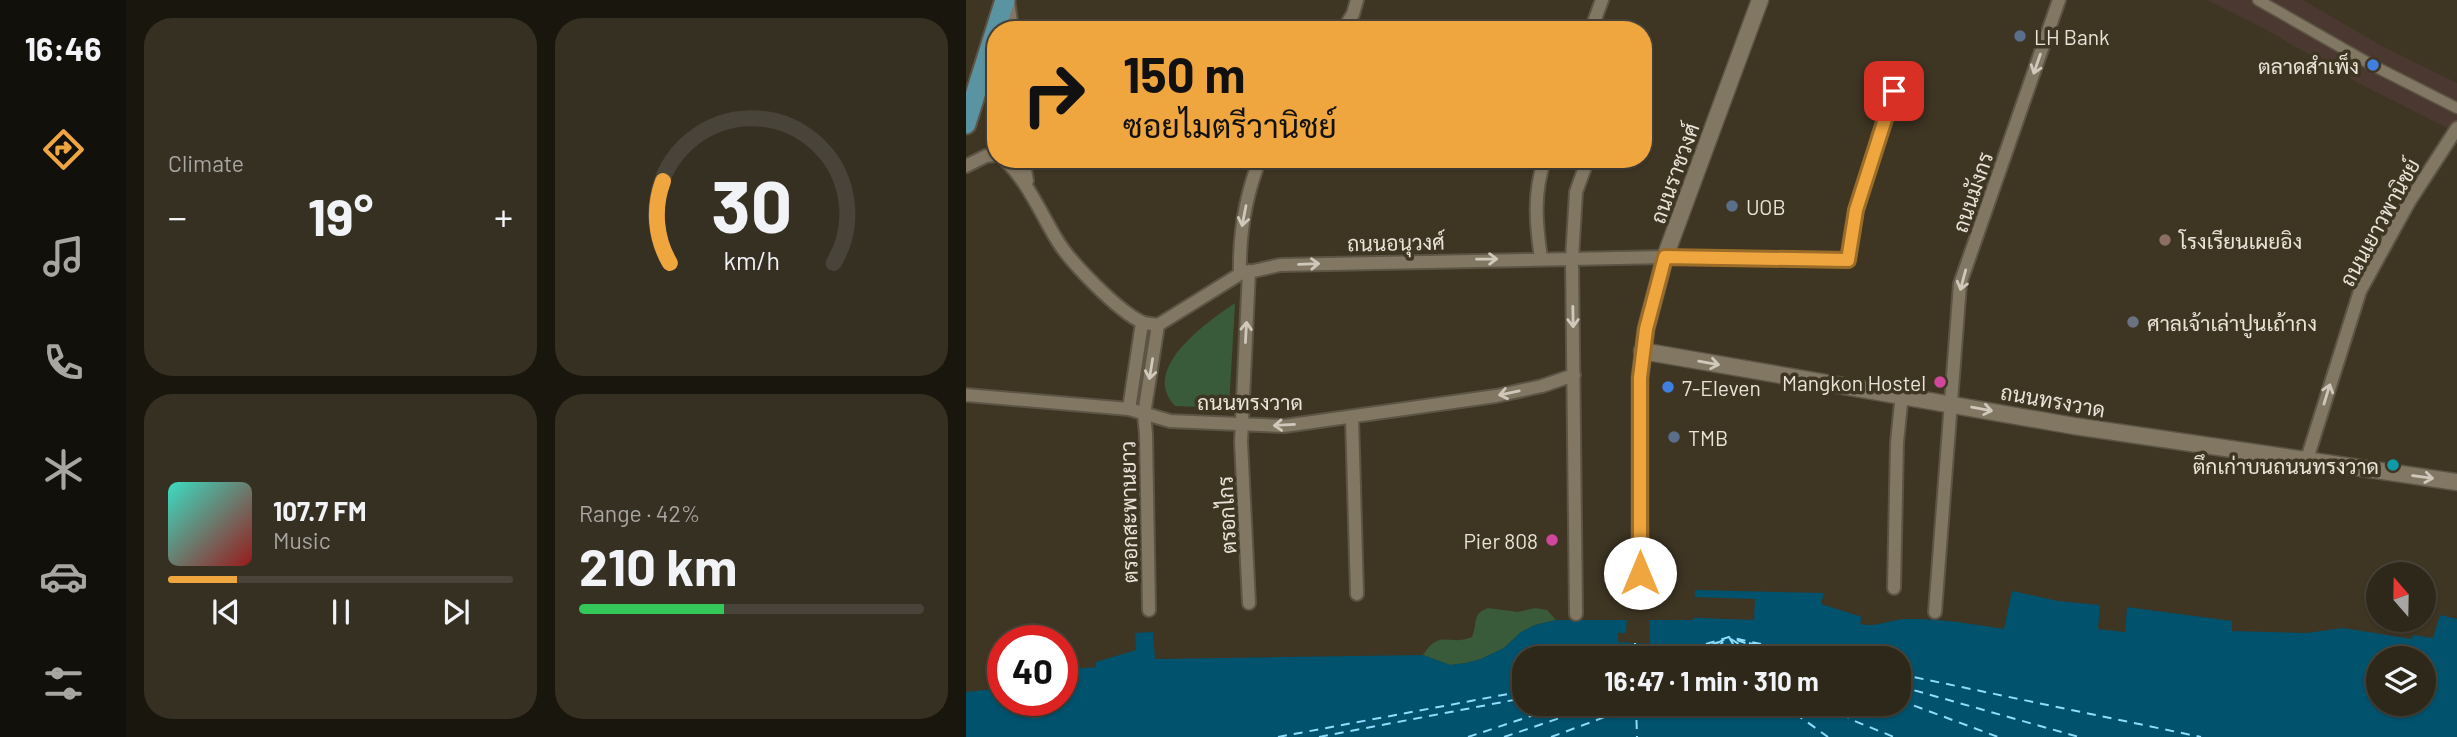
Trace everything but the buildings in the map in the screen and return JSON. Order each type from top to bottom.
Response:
[{"type":"main road","points":[[1000,21],[1007,0]]},
{"type":"main road","points":[[966,124],[987,60]]},
{"type":"street","points":[[1007,0],[1010,21]]},
{"type":"street","points":[[1349,21],[1357,0]]},
{"type":"street","points":[[1594,21],[1602,0]]},
{"type":"street","name":"ถนนราชวงศ์","points":[[1640,573],[1640,378],[1646,329],[1665,257],[1760,0]]},
{"type":"street","name":"ถนนมังกร","points":[[1935,612],[1961,284],[2059,0]]},
{"type":"street","points":[[2258,0],[2372,65],[2457,108]]},
{"type":"street","name":"ถนนอนุวงศ์","points":[[1158,325],[1245,273],[1280,265],[1541,258],[1848,260],[1856,210],[1902,70]]},
{"type":"street","name":"ถนนเยาวพานิชย์","points":[[2307,460],[2360,291],[2409,202],[2457,128]]},
{"type":"street","points":[[966,166],[987,156]]},
{"type":"street","points":[[1013,168],[1028,188],[1065,252],[1119,306],[1142,323],[1158,325]]},
{"type":"street","points":[[1025,168],[1028,188]]},
{"type":"street","name":"ตรอกไกร","points":[[1249,603],[1242,425],[1245,273],[1239,246],[1243,217],[1256,168]]},
{"type":"street","points":[[1541,258],[1536,209],[1543,168]]},
{"type":"street","points":[[1576,614],[1572,258],[1576,192],[1585,168]]},
{"type":"street","points":[[1129,409],[1142,323]]},
{"type":"street","name":"ตรอกสะพานยาว","points":[[1149,610],[1144,414],[1158,325]]},
{"type":"street","name":"ถนนทรงวาด","points":[[1642,351],[2101,430],[2457,482]]},
{"type":"street","name":"ถนนทรงวาด","points":[[966,396],[1129,409],[1170,421],[1284,426],[1496,396],[1542,386],[1574,375]]},
{"type":"street","points":[[1894,588],[1897,442],[1902,394]]},
{"type":"street","points":[[1352,417],[1357,594]]},
{"type":"shaded area","name":"ตลาดสำเพ็ง","points":[[2207,0],[2303,0],[2382,46],[2457,83],[2457,133],[2360,84],[2263,28]]},
{"type":"green space","points":[[1235,303],[1229,408],[1175,406],[1166,392],[1165,377],[1171,362],[1194,334]]},
{"type":"green space","points":[[1488,608],[1518,612],[1535,608],[1547,610],[1556,620],[1535,625],[1521,632],[1504,648],[1466,663],[1450,665],[1423,655],[1440,640],[1464,640],[1472,637],[1477,616]]},
{"type":"water","points":[[1695,590],[1824,593],[1821,604],[1862,617],[1860,624],[1867,625],[1919,619],[2004,629],[2012,591],[2058,601],[2100,605],[2098,629],[2125,632],[2127,607],[2232,621],[2232,631],[2306,633],[2343,628],[2412,639],[2413,635],[2433,638],[2440,615],[2457,619],[2457,737],[966,737],[966,692],[987,690],[987,716],[1078,716],[1078,669],[1096,667],[1096,662],[1136,650],[1135,633],[1153,632],[1155,659],[1423,655],[1450,665],[1481,659],[1504,648],[1521,632],[1556,620],[1694,620]]},
{"type":"pier","points":[[1691,597],[1755,599],[1754,620],[1649,616],[1691,616]]},
{"type":"pier","points":[[1627,616],[1649,616],[1650,644],[1618,642],[1618,633],[1626,633]]},
{"type":"ferry route","points":[[1699,646],[1729,637],[1770,646]]},
{"type":"ferry route","points":[[1718,646],[1729,637],[1734,646]]},
{"type":"ferry route","points":[[1711,646],[1725,639]]},
{"type":"ferry route","points":[[1731,639],[1742,646]]},
{"type":"ferry route","points":[[1737,640],[1753,646]]},
{"type":"ferry route","points":[[1708,646],[1718,642]]},
{"type":"ferry route","points":[[1749,643],[1760,646]]},
{"type":"ferry route","points":[[1911,677],[2201,737]]},
{"type":"ferry route","points":[[1911,689],[2079,737]]},
{"type":"ferry route","points":[[1278,737],[1512,693]]},
{"type":"ferry route","points":[[1319,737],[1512,700]]},
{"type":"ferry route","points":[[1911,704],[1998,737]]},
{"type":"ferry route","points":[[1468,737],[1531,716]]},
{"type":"ferry route","points":[[1504,737],[1566,716]]},
{"type":"ferry route","points":[[1551,737],[1608,716]]},
{"type":"ferry route","points":[[1636,716],[1637,737]]},
{"type":"ferry route","points":[[1799,716],[1828,737]]},
{"type":"ferry route","points":[[1846,716],[1894,737]]},
{"type":"place","name":"LH Bank","points":[[2020,36]]},
{"type":"place","name":"ตลาดสำเพ็ง","points":[[2373,65]]},
{"type":"place","name":"UOB","points":[[1732,206]]},
{"type":"place","name":"โรงเรียนเผยอิง","points":[[2165,240]]},
{"type":"place","name":"ศาลเจ้าเล่าปูนเถ้ากง","points":[[2133,322]]},
{"type":"place","name":"Mangkon Hostel","points":[[1940,382]]},
{"type":"place","name":"7-Eleven","points":[[1668,387]]},
{"type":"place","name":"TMB","points":[[1674,437]]},
{"type":"place","name":"ตึกเก่าบนถนนทรงวาด","points":[[2393,465]]},
{"type":"place","name":"Pier 808","points":[[1552,540]]},
{"type":"route","points":[[1640,573],[1642,351],[1665,257],[1848,260],[1856,210],[1894,91]]}]
